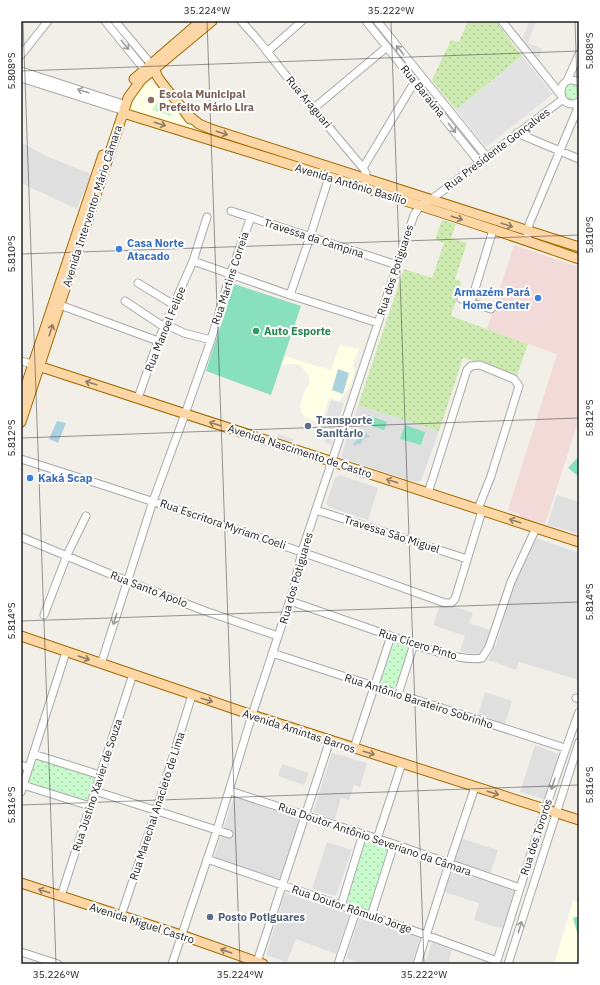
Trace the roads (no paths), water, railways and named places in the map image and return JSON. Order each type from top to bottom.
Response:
[{"type":"main road","name":"Avenida Interventor Mário Câmara","points":[[151,71],[201,21]]},
{"type":"main road","name":"Avenida Interventor Mário Câmara","points":[[21,422],[36,366],[86,204],[120,108],[141,80],[212,21]]},
{"type":"main road","points":[[151,71],[188,115],[203,138]]},
{"type":"main road","name":"Avenida Antônio Basílio","points":[[120,108],[203,138],[328,177],[365,184],[430,200],[579,247]]},
{"type":"main road","name":"Avenida Antônio Basílio","points":[[188,115],[199,124],[211,129],[365,184],[420,206],[579,259]]},
{"type":"main road","name":"Avenida Interventor Mário Câmara","points":[[21,400],[60,305],[86,204]]},
{"type":"main road","name":"Avenida Nascimento de Castro","points":[[36,366],[138,398],[190,418],[332,462],[579,542]]},
{"type":"main road","name":"Avenida Amintas Barros","points":[[21,636],[252,715],[579,820]]},
{"type":"main road","name":"Avenida Miguel Castro","points":[[21,883],[181,935],[260,963]]},
{"type":"street","points":[[21,55],[48,21]]},
{"type":"street","points":[[105,21],[151,71]]},
{"type":"street","points":[[115,21],[151,71]]},
{"type":"street","name":"Rua Araguari","points":[[241,21],[363,168],[366,173],[365,184]]},
{"type":"street","points":[[267,52],[302,21]]},
{"type":"street","name":"Rua Baraúna","points":[[366,21],[479,162]]},
{"type":"street","name":"Rua Baraúna","points":[[377,21],[486,156]]},
{"type":"street","points":[[502,21],[562,97],[571,104],[578,102],[577,110],[527,231],[528,241]]},
{"type":"street","points":[[314,108],[387,46]]},
{"type":"street","points":[[562,97],[562,87],[567,81],[579,54]]},
{"type":"street","name":"Avenida Antônio Basílio","points":[[21,71],[120,108]]},
{"type":"street","name":"Avenida Antônio Basílio","points":[[21,78],[120,108]]},
{"type":"street","points":[[567,81],[575,80],[579,82]]},
{"type":"street","points":[[363,168],[415,81]]},
{"type":"street","name":"Rua Presidente Gonçalves","points":[[430,200],[562,97]]},
{"type":"street","points":[[517,133],[579,159]]},
{"type":"street","points":[[290,295],[310,237],[328,177]]},
{"type":"street","points":[[420,206],[430,200]]},
{"type":"street","name":"Rua dos Potiguares","points":[[172,964],[230,791],[252,715],[290,602],[302,552],[414,215],[420,206]]},
{"type":"street","name":"Travessa da Campina","points":[[231,211],[397,265]]},
{"type":"street","name":"Rua Manoel Felipe","points":[[138,398],[158,341],[193,261],[207,217]]},
{"type":"street","name":"Rua Martins Correia","points":[[101,664],[152,501],[190,418],[210,340],[230,275],[251,217]]},
{"type":"street","points":[[471,302],[493,230]]},
{"type":"street","points":[[193,261],[230,275],[378,323]]},
{"type":"street","points":[[138,283],[174,305]]},
{"type":"street","points":[[461,299],[491,309]]},
{"type":"street","name":"Rua Martins Correia","points":[[125,301],[165,326],[210,340]]},
{"type":"street","points":[[60,305],[158,341]]},
{"type":"street","name":"Avenida Nascimento de Castro","points":[[21,361],[36,366]]},
{"type":"street","points":[[428,493],[469,368],[475,365],[480,365],[514,379],[518,383],[519,389],[480,510],[467,559]]},
{"type":"street","name":"Rua Escritora Myriam Coeli","points":[[21,459],[152,501],[445,603],[451,603],[455,599],[467,559]]},
{"type":"street","name":"Travessa São Miguel","points":[[316,510],[467,559]]},
{"type":"street","points":[[44,615],[66,555],[86,516]]},
{"type":"street","name":"Rua Cícero Pinto","points":[[290,602],[414,644],[458,657],[477,659],[484,656],[489,647],[511,582],[536,528]]},
{"type":"street","name":"Rua Santo Apolo","points":[[21,537],[127,582],[278,636]]},
{"type":"street","points":[[354,748],[390,636]]},
{"type":"street","points":[[398,694],[414,644]]},
{"type":"street","points":[[66,652],[22,788],[90,806]]},
{"type":"street","name":"Rua Antônio Barateiro Sobrinho","points":[[272,654],[565,748]]},
{"type":"street","name":"Rua Justino Xavier de Souza","points":[[61,896],[133,674]]},
{"type":"street","name":"Rua Marechal Anacleto de Lima","points":[[121,916],[156,811],[192,695]]},
{"type":"street","name":"Rua dos Tororós","points":[[496,963],[565,748],[579,712]]},
{"type":"street","points":[[260,963],[282,885],[330,740]]},
{"type":"street","name":"Rua dos Tororós","points":[[508,964],[579,742]]},
{"type":"street","points":[[33,754],[100,775]]},
{"type":"street","points":[[562,758],[572,761]]},
{"type":"street","points":[[377,839],[402,764]]},
{"type":"street","points":[[21,766],[29,768]]},
{"type":"street","points":[[417,964],[475,787]]},
{"type":"street","points":[[95,790],[229,834]]},
{"type":"street","name":"Rua Doutor Antônio Severiano da Câmara","points":[[230,791],[394,844],[520,888]]},
{"type":"street","points":[[341,906],[363,834]]},
{"type":"street","points":[[371,916],[394,844]]},
{"type":"street","name":"Rua Doutor Rômulo Jorge","points":[[207,859],[426,935],[496,963]]},
{"type":"street","points":[[338,964],[356,911]]},
{"type":"street","points":[[21,952],[58,964]]},
{"type":"water","points":[[338,369],[349,373],[343,394],[332,390]]},
{"type":"water","points":[[57,421],[66,423],[58,443],[49,439]]},
{"type":"water","points":[[365,432],[370,437],[364,438],[360,445],[358,443],[355,446],[353,444]]},
{"type":"place","name":"Escola Municipal Prefeito Mário Lira","points":[[151,100]]},
{"type":"place","name":"Casa Norte Atacado","points":[[119,249]]},
{"type":"place","name":"Armazém Pará Home Center","points":[[538,298]]},
{"type":"place","name":"Auto Esporte","points":[[256,331]]},
{"type":"place","name":"Transporte Sanitário","points":[[308,426]]},
{"type":"place","name":"Kaká Scap","points":[[30,478]]},
{"type":"place","name":"Posto Potiguares","points":[[210,917]]}]
